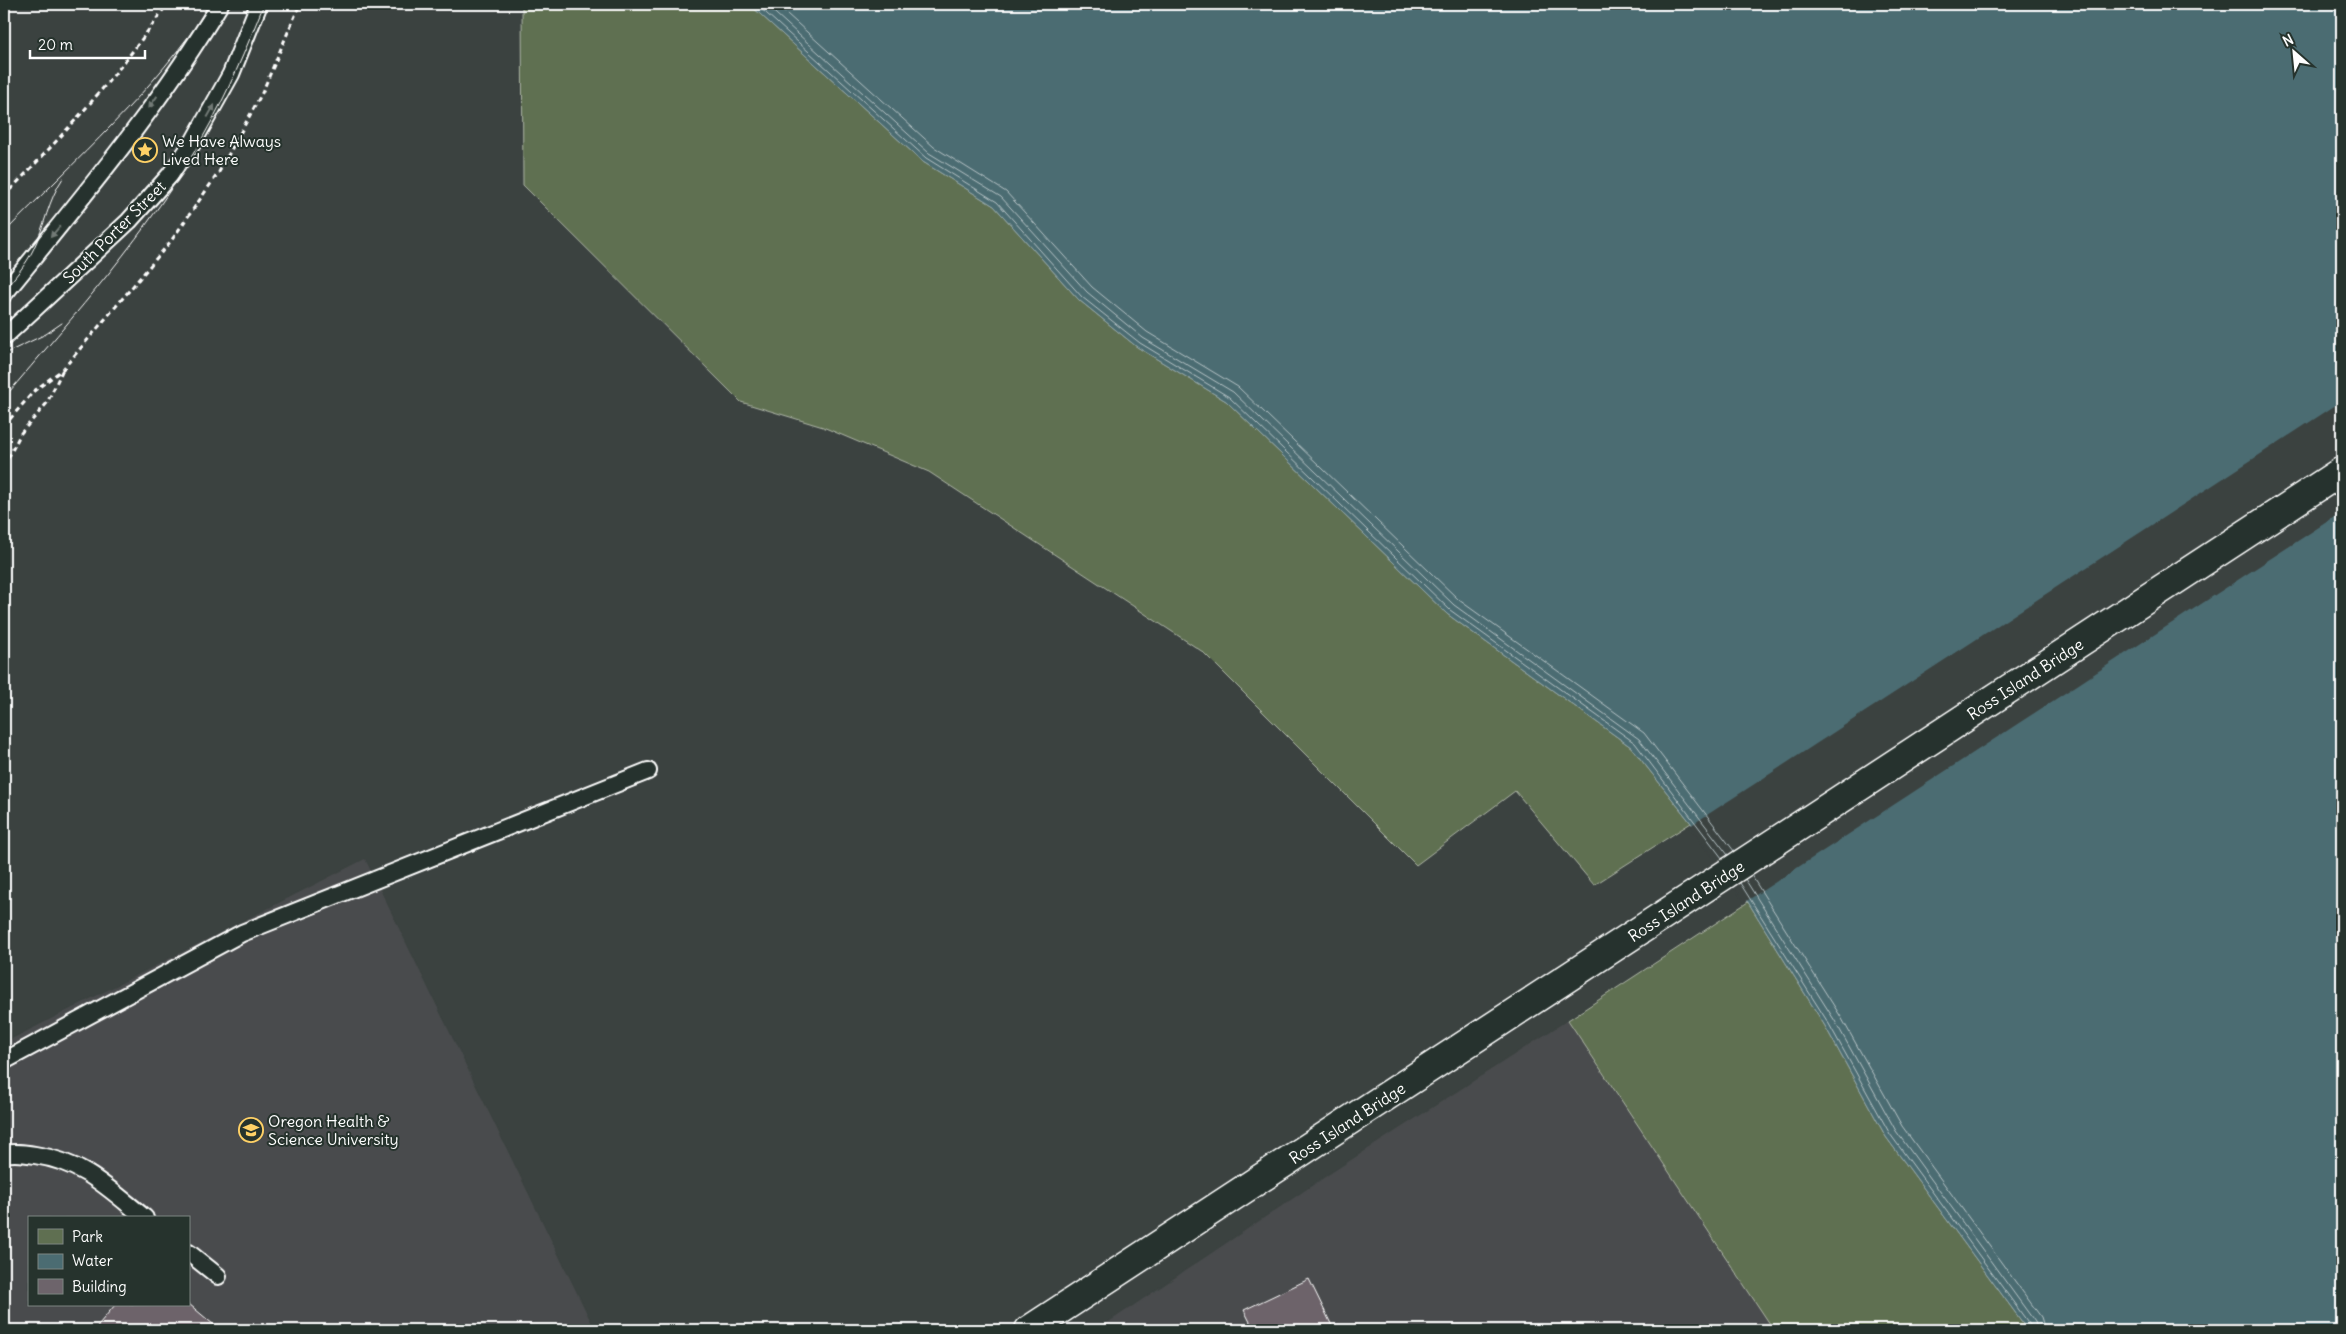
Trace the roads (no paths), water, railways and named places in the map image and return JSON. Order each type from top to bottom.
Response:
[{"type":"highway","name":"Ross Island Bridge","points":[[1029,1330],[2342,471]]},
{"type":"lane","points":[[4,294],[79,204],[125,143],[220,4]]},
{"type":"lane","name":"South Porter Street","points":[[4,337],[129,221],[170,175],[192,144],[232,74],[259,4]]},
{"type":"lane","points":[[4,1061],[242,934],[648,772]]},
{"type":"lane","points":[[4,1154],[15,1152],[72,1164],[97,1180],[142,1216]]},
{"type":"lane","points":[[190,1254],[218,1276]]},
{"type":"water","points":[[749,4],[2342,4],[2342,1330],[2028,1330],[1886,1137],[1825,1026],[1748,902],[1691,823],[1631,747],[1447,614],[1226,401],[1137,347],[1079,300],[994,206],[923,162]]},
{"type":"tram line","points":[[4,233],[140,95],[189,36],[211,4]]},
{"type":"tram line","points":[[4,398],[136,239],[183,171],[221,103],[264,4]]},
{"type":"tram line","points":[[4,290],[30,256],[54,195],[63,178]]},
{"type":"tram line","points":[[4,354],[46,334],[62,323]]},
{"type":"place","name":"We Have Always Lived Here","points":[[145,150]]},
{"type":"place","name":"Oregon Health & Science University","points":[[251,1130]]}]
